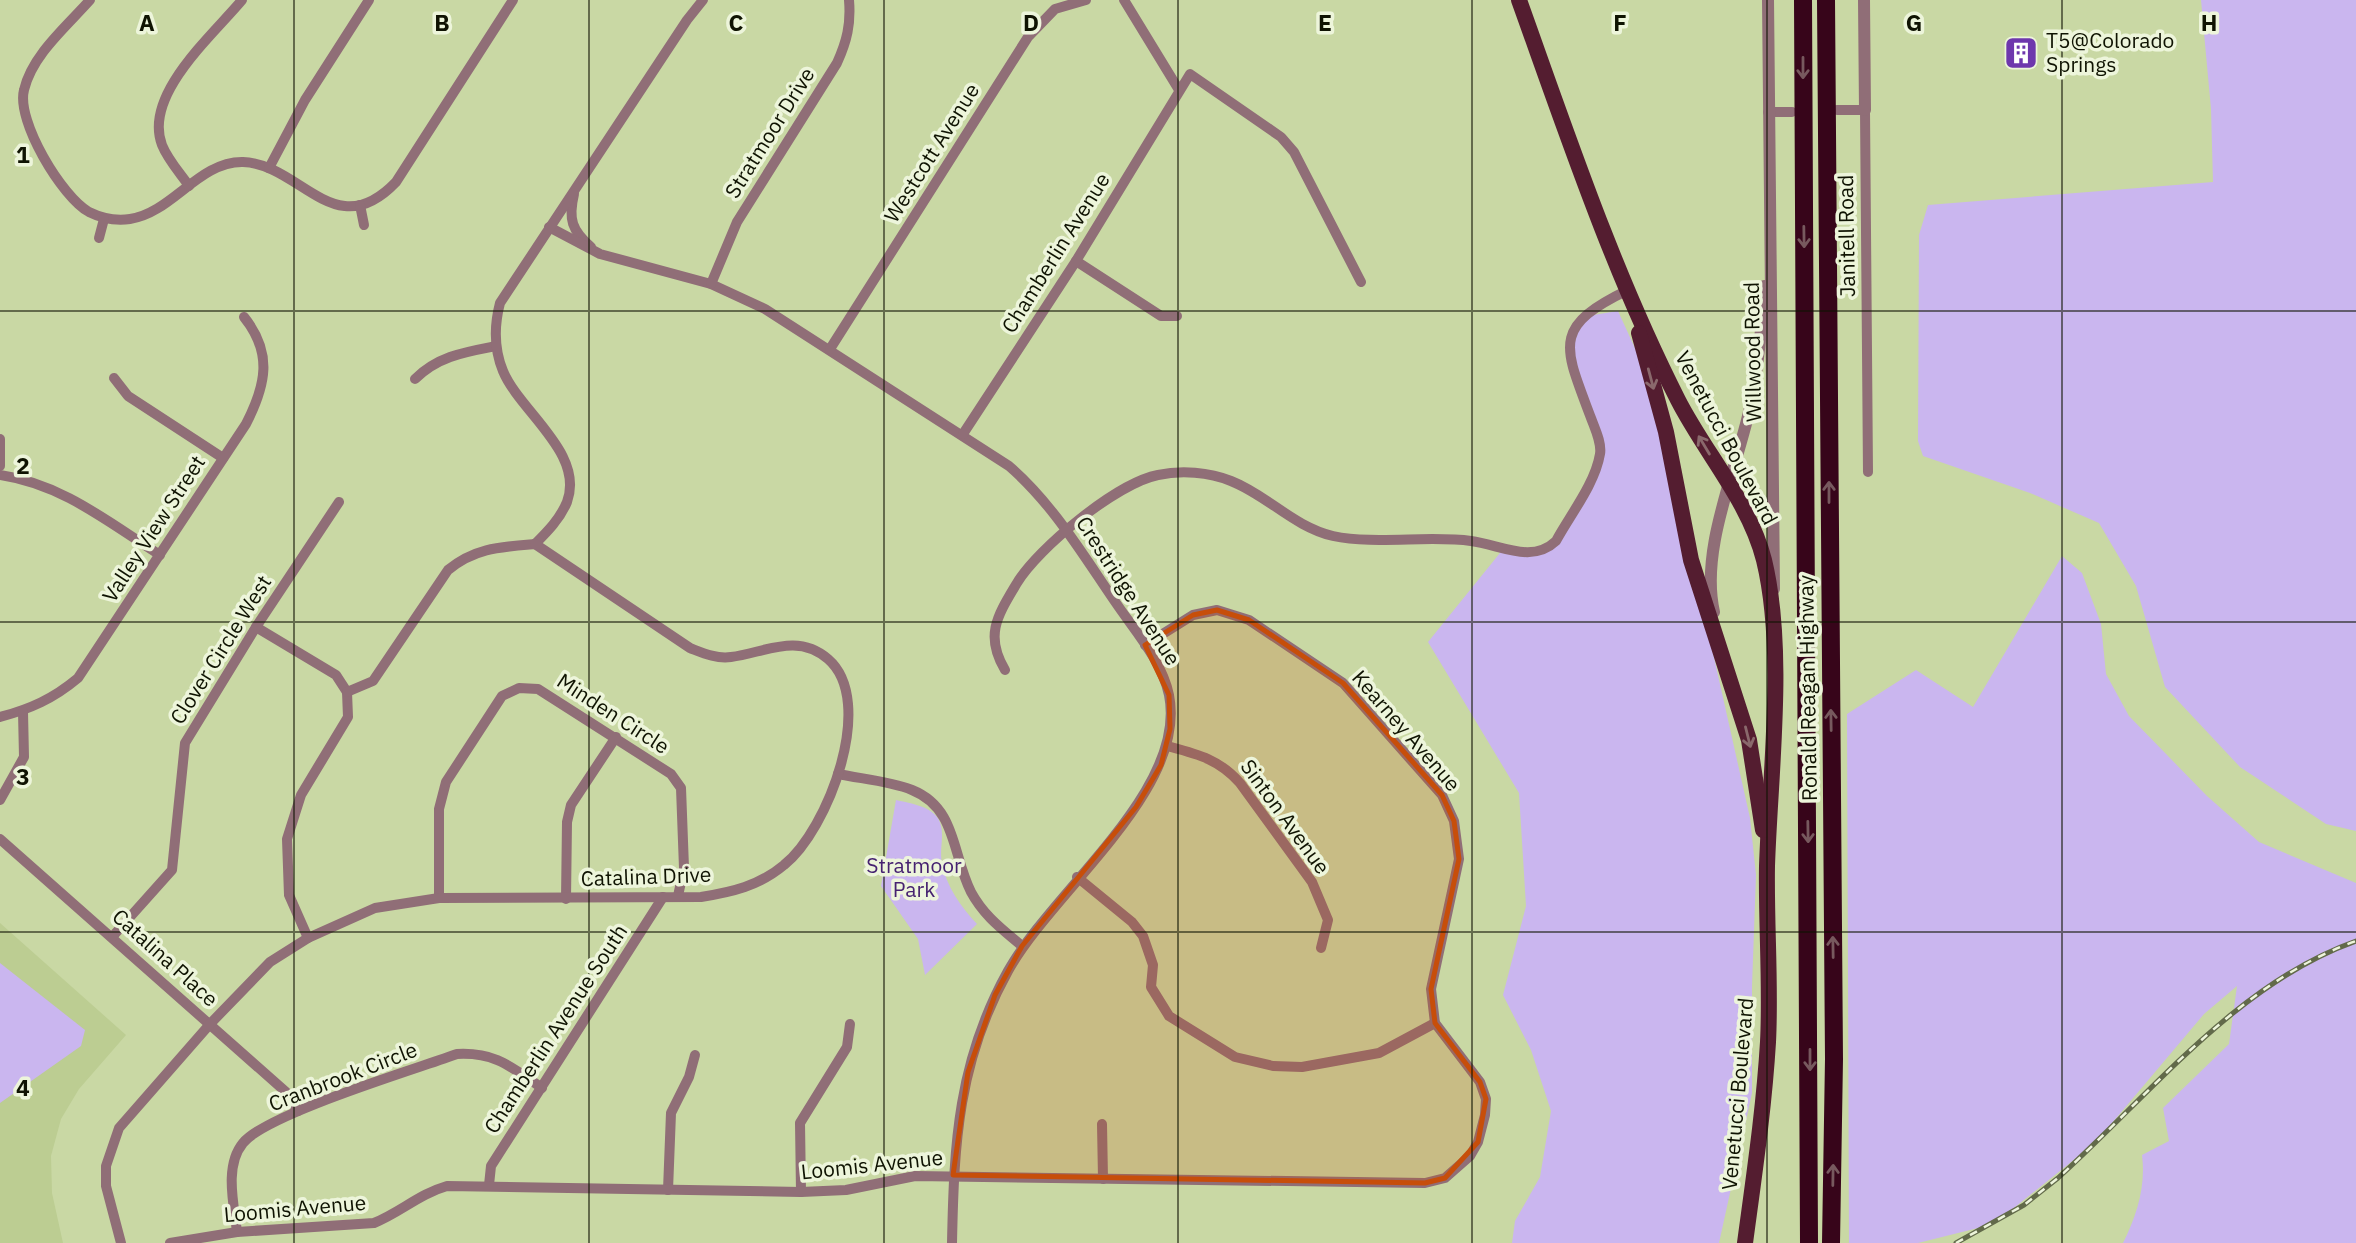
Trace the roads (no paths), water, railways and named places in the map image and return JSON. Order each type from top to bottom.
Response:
[{"type":"highway","name":"Ronald Reagan Highway","points":[[1803,0],[1809,1243]]},
{"type":"highway","name":"Ronald Reagan Highway","points":[[1826,0],[1834,1059],[1831,1243]]},
{"type":"main road","name":"Venetucci Boulevard","points":[[1519,0],[1628,289],[1678,399],[1745,510],[1756,536],[1767,580],[1773,645],[1772,805],[1768,864],[1768,1041],[1761,1124],[1745,1243]]},
{"type":"main road","name":"Venetucci Boulevard","points":[[1628,289],[1666,432],[1691,560],[1749,740],[1768,864]]},
{"type":"street","points":[[90,0],[34,67],[23,91],[22,103],[30,132],[65,190],[87,211],[104,219],[135,218],[148,214],[224,164],[235,162],[269,168],[316,198],[343,206],[360,205],[386,193],[396,182],[513,0]]},
{"type":"street","points":[[189,186],[162,146],[158,128],[160,106],[172,83],[242,0]]},
{"type":"street","points":[[269,168],[305,100],[369,0]]},
{"type":"street","name":"Crestridge Avenue","points":[[703,0],[549,227],[600,254],[711,284],[765,309],[963,434],[1032,485],[1145,645],[1165,681],[1169,695],[1167,746],[1144,796],[1022,946],[995,995],[968,1072],[958,1118],[953,1175],[952,1243]]},
{"type":"street","name":"Stratmoor Drive","points":[[711,284],[737,222],[837,63],[849,31],[849,0]]},
{"type":"street","name":"Westcott Avenue","points":[[830,349],[1028,37],[1055,9],[1086,0]]},
{"type":"street","points":[[1124,0],[1179,90]]},
{"type":"street","name":"Willwood Road","points":[[1768,0],[1773,645]]},
{"type":"street","name":"Janitell Road","points":[[1864,0],[1868,472]]},
{"type":"street","name":"Chamberlin Avenue","points":[[963,434],[1076,261],[1190,74],[1281,136],[1294,152],[1361,282]]},
{"type":"street","points":[[1838,110],[1865,110]]},
{"type":"street","points":[[1768,112],[1792,111]]},
{"type":"street","name":"Crestridge Avenue","points":[[577,184],[571,208],[573,228],[600,254]]},
{"type":"street","points":[[360,205],[364,225]]},
{"type":"street","points":[[99,238],[104,219]]},
{"type":"street","points":[[346,692],[373,681],[447,570],[464,557],[489,547],[535,544],[555,523],[568,500],[570,475],[560,453],[513,391],[502,371],[496,346],[495,321],[500,303],[549,227]]},
{"type":"street","name":"Willwood Road","points":[[1728,672],[1710,589],[1715,542],[1746,422],[1763,316],[1769,227]]},
{"type":"street","points":[[1076,261],[1161,316],[1177,316]]},
{"type":"street","points":[[1005,670],[995,653],[993,632],[1003,607],[1023,573],[1066,530],[1134,484],[1157,475],[1204,473],[1232,481],[1307,527],[1335,537],[1470,541],[1533,554],[1547,549],[1556,541],[1595,469],[1601,452],[1570,358],[1573,330],[1581,317],[1628,289]]},
{"type":"street","name":"Valley View Street","points":[[0,717],[23,712],[47,701],[78,678],[255,407],[263,376],[260,336],[244,317]]},
{"type":"street","points":[[415,379],[431,364],[449,356],[496,346]]},
{"type":"street","points":[[114,378],[128,396],[223,458]]},
{"type":"street","points":[[0,439],[0,466]]},
{"type":"street","points":[[0,475],[56,489],[160,555]]},
{"type":"street","name":"Clover Circle West","points":[[113,936],[172,870],[185,743],[256,627],[339,502]]},
{"type":"street","name":"Catalina Drive","points":[[121,1243],[106,1186],[110,1147],[119,1128],[210,1024],[270,962],[309,938],[376,908],[439,898],[566,900],[701,897],[741,890],[786,864],[819,822],[838,774],[850,704],[842,675],[827,657],[802,645],[786,645],[730,658],[711,657],[690,648],[535,544]]},
{"type":"street","name":"Kearney Avenue","points":[[1145,645],[1194,615],[1217,610],[1248,620],[1343,684],[1442,795],[1454,821],[1459,859],[1430,989],[1435,1023]]},
{"type":"street","points":[[256,627],[336,675],[346,692],[348,716],[301,795],[287,839],[289,895],[309,938]]},
{"type":"street","name":"Minden Circle","points":[[439,898],[439,809],[446,782],[502,696],[519,688],[538,689],[671,774],[681,788],[684,868],[678,896]]},
{"type":"street","points":[[0,800],[24,757],[23,712]]},
{"type":"street","points":[[566,900],[567,822],[571,805],[615,737]]},
{"type":"street","name":"Sinton Avenue","points":[[1167,746],[1209,757],[1227,768],[1240,783],[1312,882],[1328,920],[1321,948]]},
{"type":"street","points":[[838,774],[911,789],[929,800],[950,826],[970,890],[986,917],[1022,946]]},
{"type":"street","name":"Catalina Place","points":[[0,839],[113,936],[286,1092],[299,1111]]},
{"type":"street","points":[[1077,877],[1132,922],[1143,936],[1153,965],[1151,986],[1168,1016],[1235,1057],[1273,1066],[1302,1067],[1379,1053],[1435,1023]]},
{"type":"street","name":"Chamberlin Avenue South","points":[[489,1185],[491,1166],[663,897]]},
{"type":"street","name":"Loomis Avenue","points":[[170,1243],[237,1232],[374,1223],[389,1217],[424,1193],[447,1186],[801,1192],[846,1189],[915,1176],[953,1175],[1426,1183],[1445,1178],[1470,1156],[1478,1142],[1486,1099],[1480,1082],[1435,1023]]},
{"type":"street","points":[[801,1192],[800,1123],[847,1047],[850,1024]]},
{"type":"street","name":"Cranbrook Circle","points":[[237,1232],[232,1176],[236,1156],[243,1143],[254,1133],[299,1111],[457,1054],[478,1053],[497,1058],[542,1088]]},
{"type":"street","points":[[668,1190],[671,1114],[689,1077],[695,1055]]},
{"type":"street","points":[[1102,1125],[1103,1179]]},
{"type":"railway","points":[[1956,1243],[2024,1205],[2058,1178],[2197,1044],[2272,984],[2313,960],[2356,941]]},
{"type":"place","name":"T5@Colorado Springs","points":[[2021,53]]},
{"type":"park label","name":"Stratmoor Park","points":[[914,878]]}]
